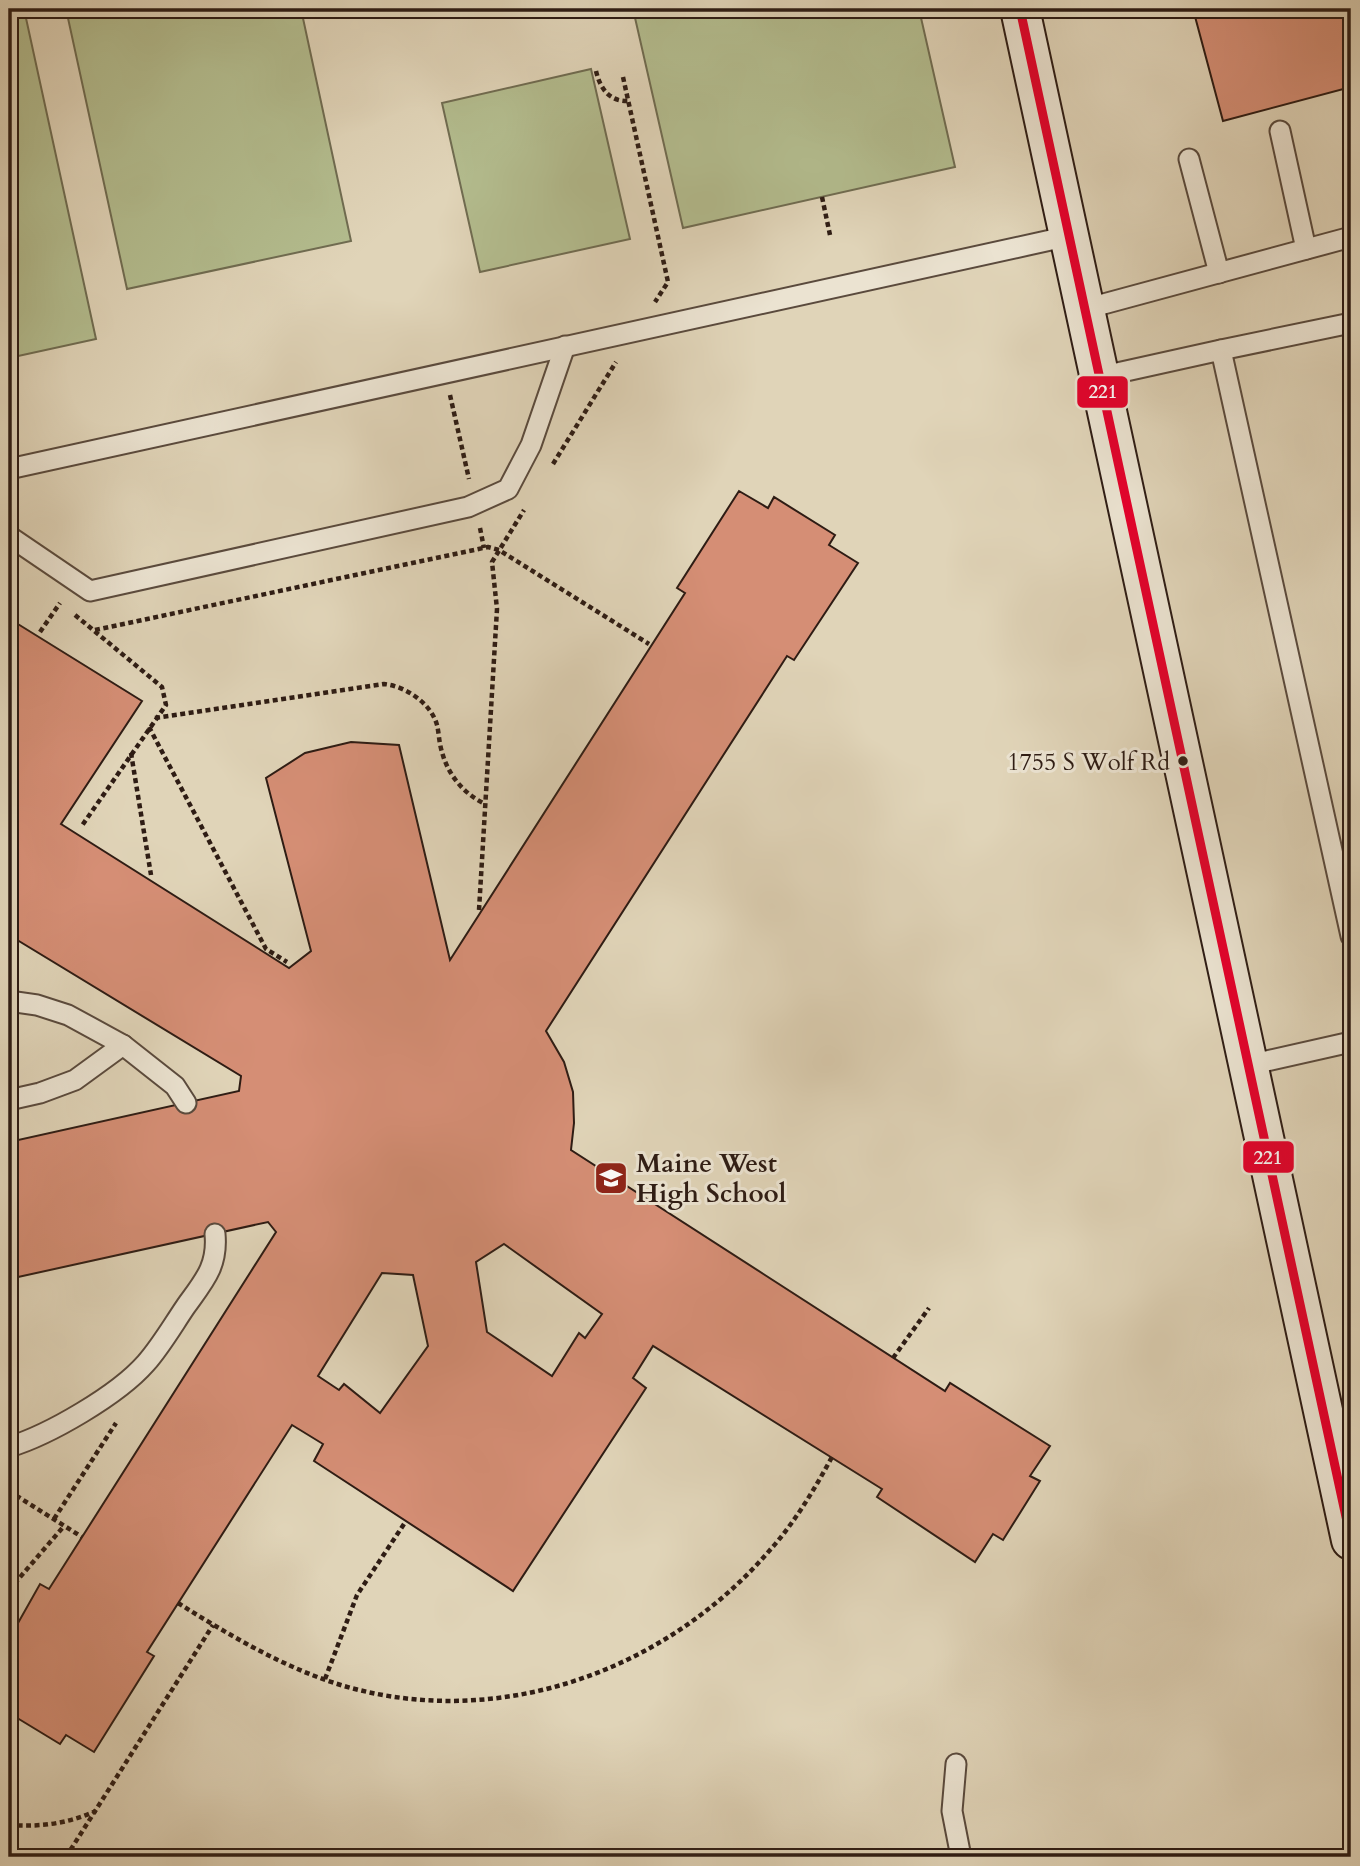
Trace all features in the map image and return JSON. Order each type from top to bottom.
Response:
[{"type":"main road","points":[[1020,9],[1249,1065],[1341,1442],[1351,1539]]},
{"type":"lane","points":[[1280,131],[1306,249]]},
{"type":"lane","points":[[1189,159],[1219,273]]},
{"type":"lane","points":[[9,469],[1069,236]]},
{"type":"lane","points":[[1084,309],[1351,237]]},
{"type":"lane","points":[[1099,377],[1351,323]]},
{"type":"lane","points":[[9,537],[90,591],[468,507],[508,489],[531,445],[565,346]]},
{"type":"lane","points":[[1221,350],[1351,936]]},
{"type":"lane","points":[[9,1001],[37,1005],[68,1016],[123,1045],[176,1086],[186,1103]]},
{"type":"lane","points":[[1249,1065],[1351,1042]]},
{"type":"lane","points":[[9,1100],[40,1093],[75,1080],[123,1045]]},
{"type":"lane","points":[[9,1447],[48,1431],[114,1392],[145,1364],[209,1272],[217,1253],[215,1234]]},
{"type":"lane","points":[[956,1764],[952,1811],[961,1857]]},
{"type":"path","points":[[596,71],[600,87],[612,99],[619,102],[629,101]]},
{"type":"path","points":[[623,77],[668,282],[653,304]]},
{"type":"path","points":[[822,197],[830,235]]},
{"type":"path","points":[[549,470],[621,355]]},
{"type":"path","points":[[449,392],[470,487]]},
{"type":"path","points":[[479,910],[497,609],[492,562],[528,504]]},
{"type":"path","points":[[94,630],[488,547],[499,550],[649,644]]},
{"type":"path","points":[[50,595],[162,687],[166,705],[81,827]]},
{"type":"path","points":[[40,632],[61,603]]},
{"type":"path","points":[[155,718],[384,684],[396,685],[410,693],[430,711],[437,724],[442,751],[449,769],[467,792],[485,804]]},
{"type":"path","points":[[149,727],[266,949],[287,962]]},
{"type":"path","points":[[131,753],[151,875]]},
{"type":"path","points":[[893,1358],[929,1308]]},
{"type":"path","points":[[54,1519],[120,1416]]},
{"type":"path","points":[[178,1603],[213,1625],[304,1672],[384,1695],[468,1701],[552,1689],[631,1660],[691,1622],[745,1577],[793,1521],[832,1457]]},
{"type":"path","points":[[9,1491],[82,1537]]},
{"type":"path","points":[[325,1679],[357,1595],[406,1521]]},
{"type":"path","points":[[9,1590],[64,1526]]},
{"type":"path","points":[[66,1857],[213,1625]]},
{"type":"path","points":[[9,1825],[55,1825],[96,1811]]},
{"type":"green space","points":[[9,9],[24,9],[96,339],[9,358]]},
{"type":"green space","points":[[66,9],[301,9],[351,241],[127,289]]},
{"type":"green space","points":[[633,9],[919,9],[955,167],[683,228]]},
{"type":"green space","points":[[591,69],[630,239],[480,272],[442,103]]},
{"type":"building","points":[[1193,9],[1351,9],[1351,87],[1223,121]]},
{"type":"building","name":"Maine West High School","points":[[739,491],[768,508],[774,497],[835,535],[829,545],[858,563],[794,660],[787,656],[546,1031],[564,1062],[573,1092],[571,1150],[945,1391],[950,1383],[1050,1446],[1030,1476],[1040,1481],[1003,1540],[993,1534],[975,1562],[877,1497],[882,1489],[653,1346],[633,1378],[646,1388],[513,1591],[314,1461],[323,1444],[292,1425],[147,1652],[154,1656],[94,1752],[66,1735],[60,1744],[9,1713],[9,1639],[40,1584],[49,1589],[276,1232],[268,1222],[9,1279],[9,1142],[239,1091],[241,1076],[9,935],[9,622],[13,621],[142,701],[61,824],[289,968],[311,951],[266,778],[305,753],[351,742],[399,745],[450,960],[685,593],[677,588]],"holes":[[[504,1244],[602,1314],[585,1338],[579,1333],[552,1376],[487,1332],[476,1262]],[[382,1273],[413,1275],[428,1346],[380,1413],[344,1384],[339,1390],[318,1376]]]},
{"type":"transit line","name":"221","points":[[1020,9],[1351,1540]]},
{"type":"place","name":"1755 S Wolf Rd","points":[[1183,761]]},
{"type":"place","name":"Maine West High School","points":[[611,1178]]}]
